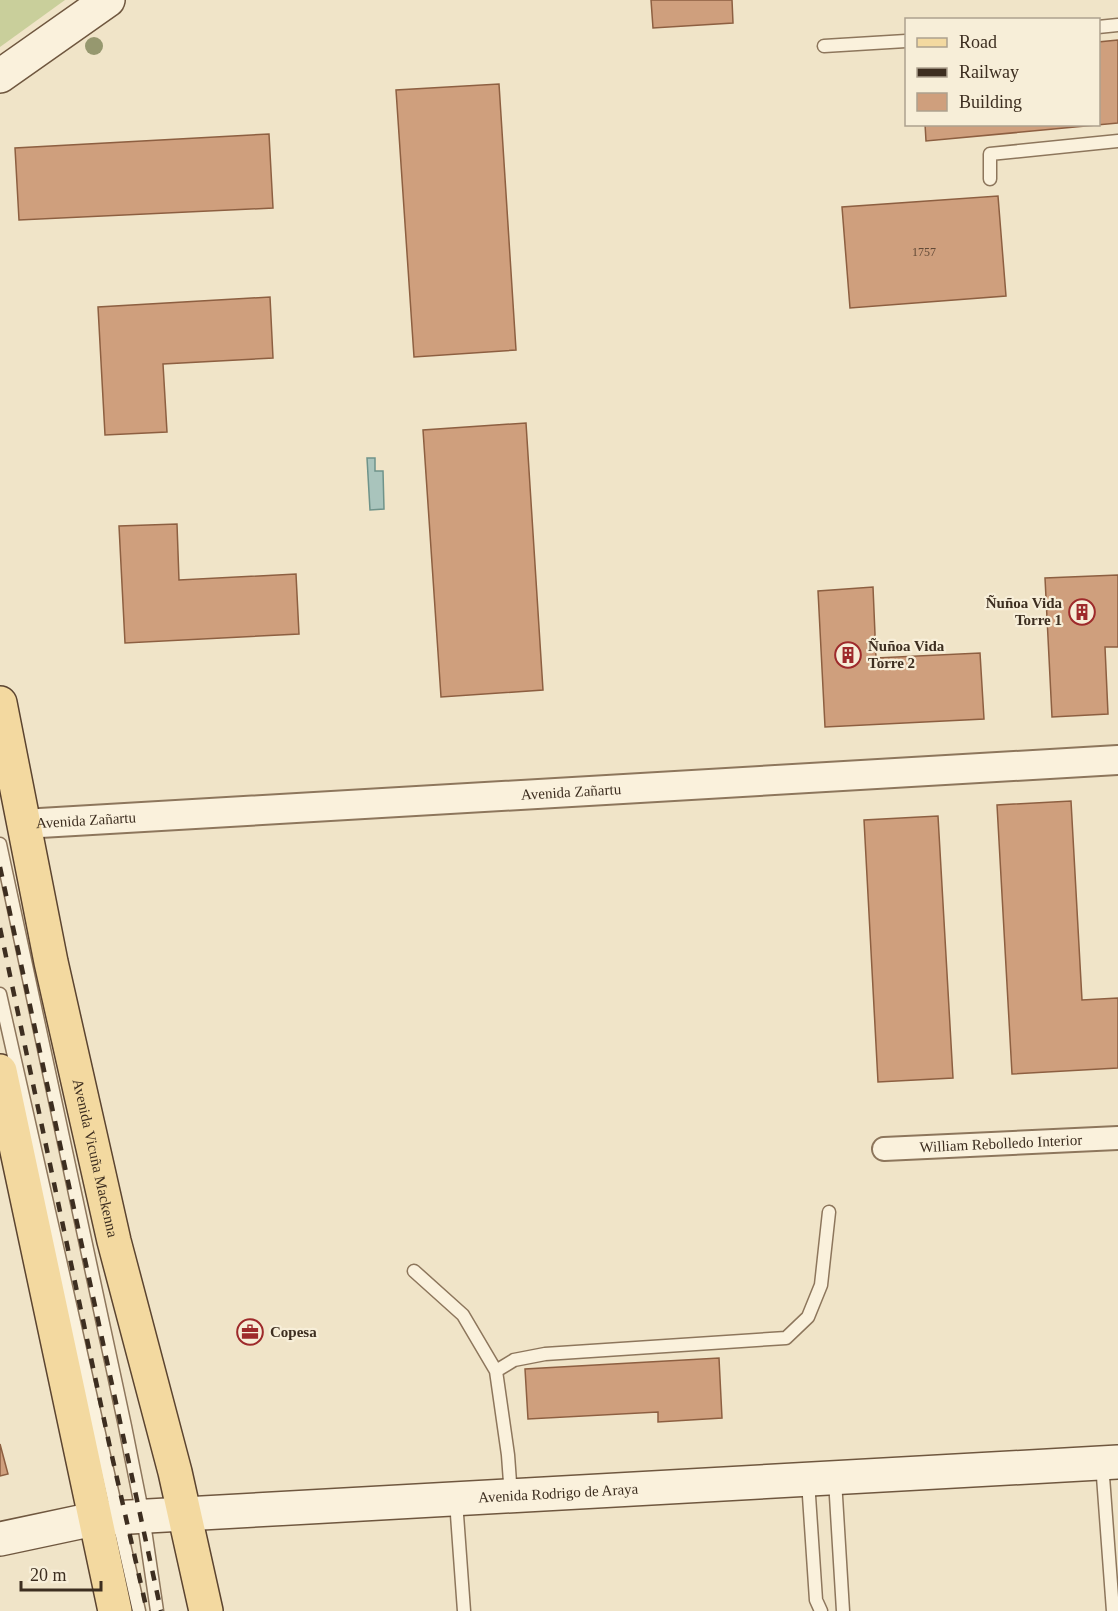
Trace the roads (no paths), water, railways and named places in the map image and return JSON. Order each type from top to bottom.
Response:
[{"type":"main road","points":[[0,76],[108,0]]},
{"type":"main road","name":"Avenida Vicuña Mackenna","points":[[0,703],[12,834],[51,962],[114,1241],[185,1516],[206,1611]]},
{"type":"main road","points":[[0,1071],[118,1518],[115,1611]]},
{"type":"main road","name":"Avenida Rodrigo de Araya","points":[[0,1539],[118,1518],[1110,1463]]},
{"type":"street","name":"Avenida Zañartu","points":[[12,834],[1118,760]]},
{"type":"street","name":"William Rebolledo Interior","points":[[884,1149],[1118,1138]]},
{"type":"lane","points":[[1100,27],[1118,25]]},
{"type":"lane","points":[[824,46],[905,41]]},
{"type":"lane","points":[[990,179],[990,154],[1118,141]]},
{"type":"lane","points":[[12,834],[118,1518],[157,1611]]},
{"type":"lane","points":[[0,994],[139,1611]]},
{"type":"lane","points":[[496,1371],[514,1360],[545,1354],[786,1338],[807,1317],[821,1285],[830,1212]]},
{"type":"lane","points":[[414,1272],[463,1315],[496,1371],[508,1455],[511,1497]]},
{"type":"lane","points":[[1110,1463],[1113,1611]]},
{"type":"lane","points":[[821,1480],[816,1600],[821,1611]]},
{"type":"lane","points":[[821,1480],[843,1611]]},
{"type":"lane","points":[[456,1500],[464,1611]]},
{"type":"water","points":[[367,458],[375,458],[375,471],[383,471],[384,509],[370,510]]},
{"type":"railway","points":[[0,867],[161,1611]]},
{"type":"railway","points":[[0,928],[109,1443],[147,1611]]},
{"type":"place","name":"Ñuñoa Vida Torre 1","points":[[1082,612]]},
{"type":"place","name":"Ñuñoa Vida Torre 2","points":[[848,655]]},
{"type":"place","name":"Copesa","points":[[250,1332]]}]
